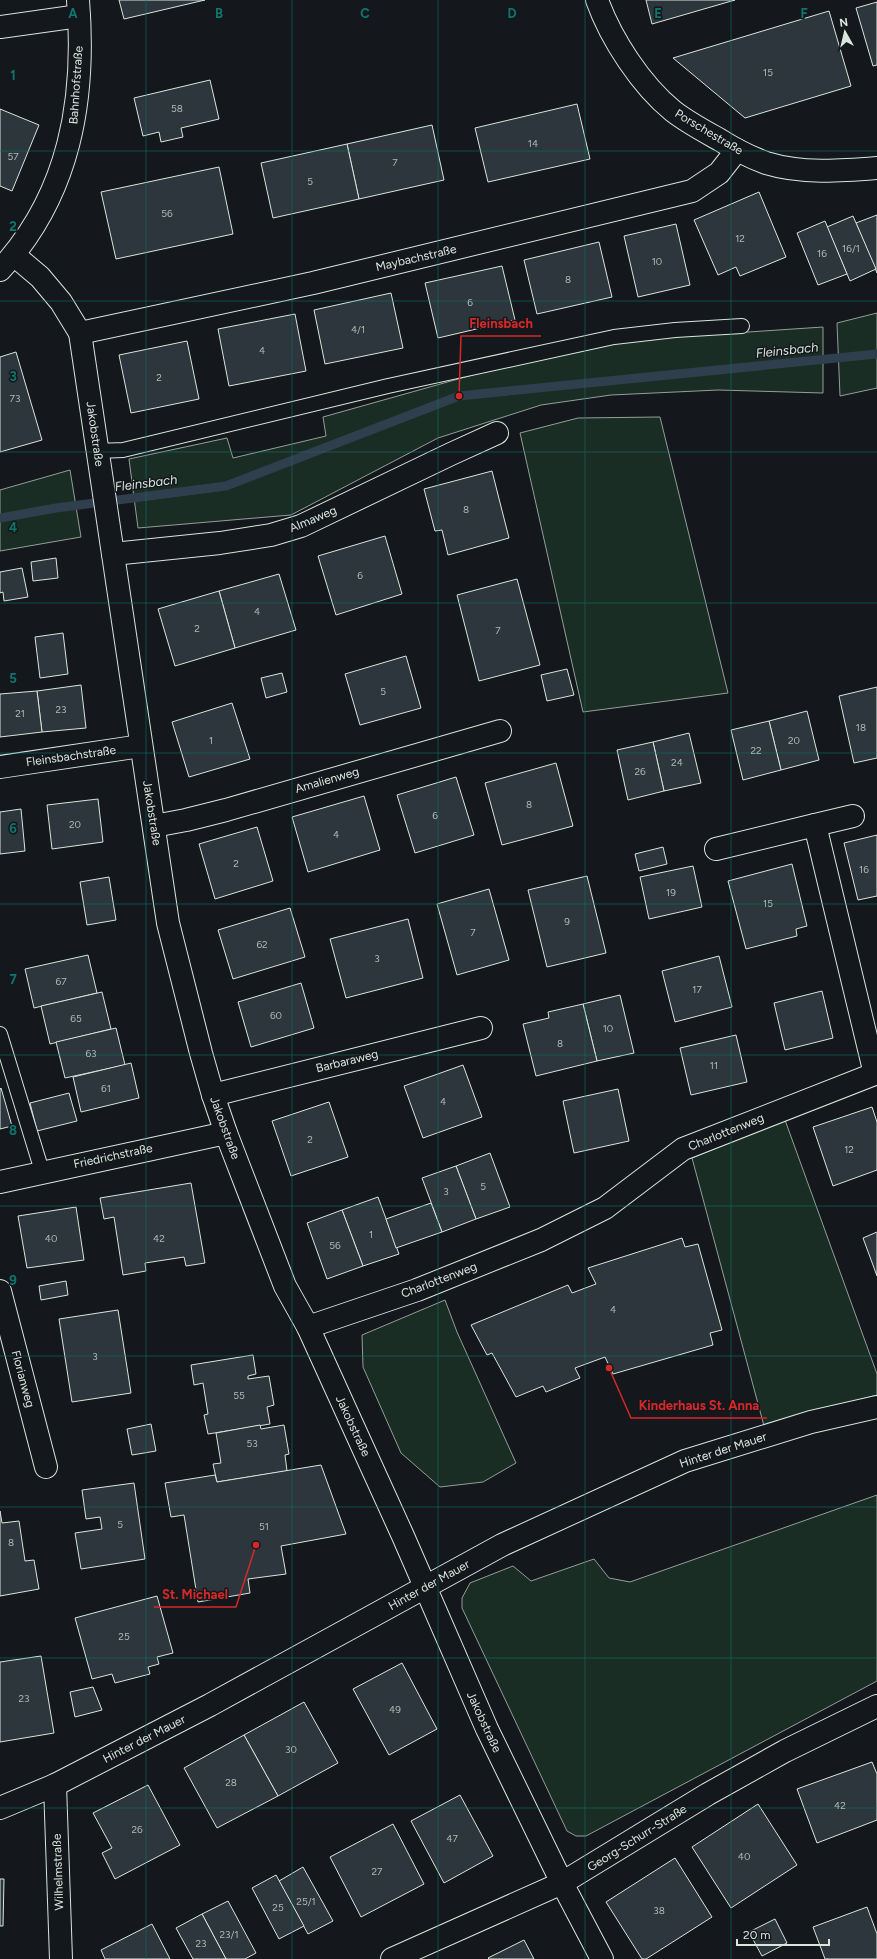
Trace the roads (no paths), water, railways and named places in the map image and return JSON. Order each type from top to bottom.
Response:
[{"type":"street","name":"Porschestraße","points":[[597,0],[604,19],[624,54],[645,82],[673,111],[737,150],[766,163],[801,170],[837,171],[877,168]]},
{"type":"street","points":[[0,27],[79,8]]},
{"type":"street","name":"Bahnhofstraße","points":[[7,262],[47,202],[66,158],[78,92],[79,8]]},
{"type":"street","name":"Maybachstraße","points":[[80,333],[313,283],[692,191],[719,173],[737,150]]},
{"type":"street","name":"Jakobstraße","points":[[7,262],[40,277],[61,302],[80,333],[168,923],[199,1046],[226,1133],[285,1286],[308,1327],[403,1536],[487,1729],[562,1883],[602,1959]]},
{"type":"street","name":"Almaweg","points":[[112,546],[220,543],[271,535],[301,526],[497,433]]},
{"type":"street","name":"Amalienweg","points":[[154,826],[226,810],[500,731]]},
{"type":"street","name":"Fleinsbachstraße","points":[[0,767],[141,746]]},
{"type":"street","points":[[716,848],[853,816]]},
{"type":"street","name":"Charlottenweg","points":[[308,1327],[417,1290],[540,1240],[605,1208],[683,1149],[876,1073],[815,825]]},
{"type":"street","name":"Barbaraweg","points":[[213,1095],[481,1028]]},
{"type":"street","name":"Friedrichstraße","points":[[0,1182],[42,1171],[226,1133]]},
{"type":"street","name":"Florianweg","points":[[0,1291],[46,1467]]},
{"type":"street","name":"Hinter der Mauer","points":[[0,1808],[55,1785],[210,1705],[502,1545],[685,1462],[811,1422],[877,1407]]},
{"type":"street","name":"Georg-Schurr-Straße","points":[[392,1959],[562,1883],[708,1794],[785,1751],[877,1706]]},
{"type":"street","name":"Wilhelmstraße","points":[[55,1785],[61,1959]]},
{"type":"lane","points":[[98,459],[123,450],[388,386],[614,337],[675,330],[742,326]]},
{"type":"lane","points":[[0,1034],[42,1171]]},
{"type":"waterway","name":"Fleinsbach","points":[[0,518],[56,508],[226,486],[459,396],[877,354]]},
{"type":"place","name":"Fleinsbach","points":[[459,396]]},
{"type":"place","name":"Kinderhaus St. Anna","points":[[609,1368]]},
{"type":"place","name":"St. Michael","points":[[256,1545]]}]
